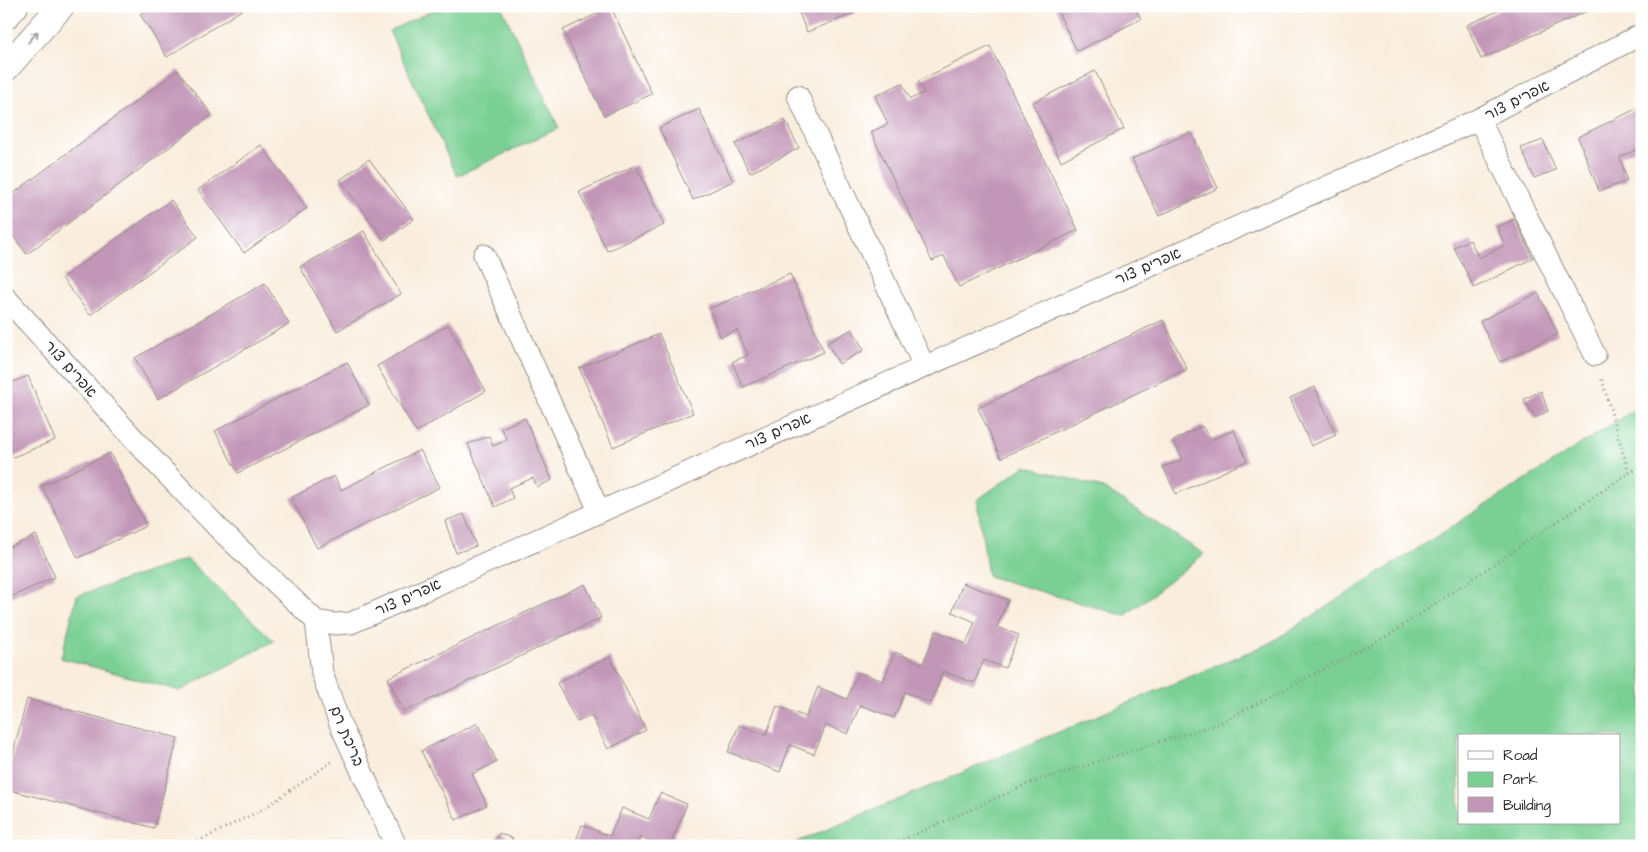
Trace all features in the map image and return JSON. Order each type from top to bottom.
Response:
[{"type":"street","points":[[6,16],[14,6]]},
{"type":"street","points":[[6,68],[61,6]]},
{"type":"street","name":"אפרים צור","points":[[6,298],[155,462],[221,530],[316,621],[335,624],[351,623],[1479,119],[1642,34]]},
{"type":"street","points":[[798,96],[924,366]]},
{"type":"street","points":[[1479,119],[1595,355]]},
{"type":"street","points":[[484,255],[599,511]]},
{"type":"street","name":"בריכת רם","points":[[316,621],[322,673],[351,749],[396,846]]},
{"type":"path","points":[[1595,355],[1629,474]]},
{"type":"path","points":[[889,846],[1030,783],[1220,724],[1389,635],[1642,466]]},
{"type":"path","points":[[189,846],[265,808],[351,749]]},
{"type":"green space","points":[[442,6],[501,6],[559,128],[457,176],[389,31]]},
{"type":"green space","points":[[1642,405],[1642,846],[788,846],[1270,643]]},
{"type":"green space","points":[[1025,466],[1103,488],[1204,554],[1125,616],[988,576],[977,500]]},
{"type":"green space","points":[[187,559],[274,641],[180,691],[61,658],[77,596]]},
{"type":"building","points":[[152,6],[248,6],[167,57],[140,14]]},
{"type":"building","points":[[796,6],[852,6],[855,13],[807,32]]},
{"type":"building","points":[[1055,6],[1134,6],[1141,19],[1077,51]]},
{"type":"building","points":[[1509,6],[1598,6],[1481,59],[1467,25]]},
{"type":"building","points":[[611,7],[652,94],[604,116],[563,30]]},
{"type":"building","points":[[990,46],[1078,230],[959,287],[944,256],[932,261],[871,132],[888,124],[875,96],[902,83],[910,99],[924,93],[918,81]]},
{"type":"building","points":[[178,70],[212,115],[27,254],[6,227],[6,199]]},
{"type":"building","points":[[1095,71],[1124,129],[1061,161],[1032,103]]},
{"type":"building","points":[[1642,106],[1642,147],[1620,157],[1627,181],[1599,191],[1578,137]]},
{"type":"building","points":[[699,109],[733,181],[693,200],[659,128]]},
{"type":"building","points":[[785,120],[799,148],[750,173],[735,144]]},
{"type":"building","points":[[1191,132],[1218,188],[1159,216],[1132,159]]},
{"type":"building","points":[[1543,140],[1556,170],[1534,178],[1521,148]]},
{"type":"building","points":[[261,145],[307,208],[244,253],[198,190]]},
{"type":"building","points":[[369,159],[414,219],[385,240],[340,180]]},
{"type":"building","points":[[636,165],[664,225],[607,251],[579,192]]},
{"type":"building","points":[[171,200],[198,237],[90,315],[62,278]]},
{"type":"building","points":[[1515,219],[1533,258],[1474,288],[1454,247],[1470,240],[1479,258],[1505,245],[1497,227]]},
{"type":"building","points":[[364,231],[401,294],[337,331],[300,267]]},
{"type":"building","points":[[790,274],[824,352],[743,387],[732,362],[748,355],[737,330],[721,337],[709,309]]},
{"type":"building","points":[[265,283],[289,324],[158,399],[135,358]]},
{"type":"building","points":[[1538,293],[1558,334],[1500,362],[1480,321]]},
{"type":"building","points":[[1163,320],[1187,369],[1001,458],[978,408]]},
{"type":"building","points":[[448,325],[486,391],[416,432],[377,366]]},
{"type":"building","points":[[852,329],[864,350],[839,364],[827,343]]},
{"type":"building","points":[[659,334],[693,413],[613,447],[579,368]]},
{"type":"building","points":[[347,362],[369,405],[238,473],[215,431]]},
{"type":"building","points":[[28,376],[55,440],[6,460],[6,385]]},
{"type":"building","points":[[1315,387],[1336,435],[1311,446],[1290,398]]},
{"type":"building","points":[[1541,391],[1548,411],[1535,418],[1524,399]]},
{"type":"building","points":[[525,418],[552,480],[537,487],[533,478],[509,488],[513,498],[495,507],[468,444],[489,436],[493,446],[507,440],[501,428]]},
{"type":"building","points":[[1202,426],[1211,440],[1234,430],[1247,461],[1176,494],[1163,467],[1183,460],[1173,441]]},
{"type":"building","points":[[420,450],[440,487],[317,548],[291,498],[334,476],[341,490]]},
{"type":"building","points":[[110,453],[146,526],[78,558],[42,486]]},
{"type":"building","points":[[464,514],[476,546],[456,553],[445,521]]},
{"type":"building","points":[[36,535],[55,577],[6,599],[6,549]]},
{"type":"building","points":[[963,583],[1008,600],[997,627],[1019,635],[1005,668],[984,660],[974,683],[943,671],[931,703],[905,692],[894,718],[860,705],[848,734],[826,725],[814,754],[790,745],[780,772],[728,752],[739,725],[766,735],[777,706],[806,717],[818,687],[847,699],[858,672],[883,681],[895,652],[923,664],[936,631],[966,644],[975,622],[952,612]]},
{"type":"building","points":[[585,584],[601,618],[404,712],[388,678]]},
{"type":"building","points":[[610,657],[646,730],[608,749],[591,715],[577,722],[557,683]]},
{"type":"building","points":[[27,699],[178,738],[154,828],[6,789],[6,780]]},
{"type":"building","points":[[478,723],[497,762],[472,774],[487,805],[456,820],[421,751]]},
{"type":"building","points":[[660,793],[687,804],[670,846],[663,846],[640,837],[636,846],[574,846],[582,825],[610,836],[622,808],[649,819]]},
{"type":"building","points":[[499,833],[513,839],[510,846],[494,846]]}]
